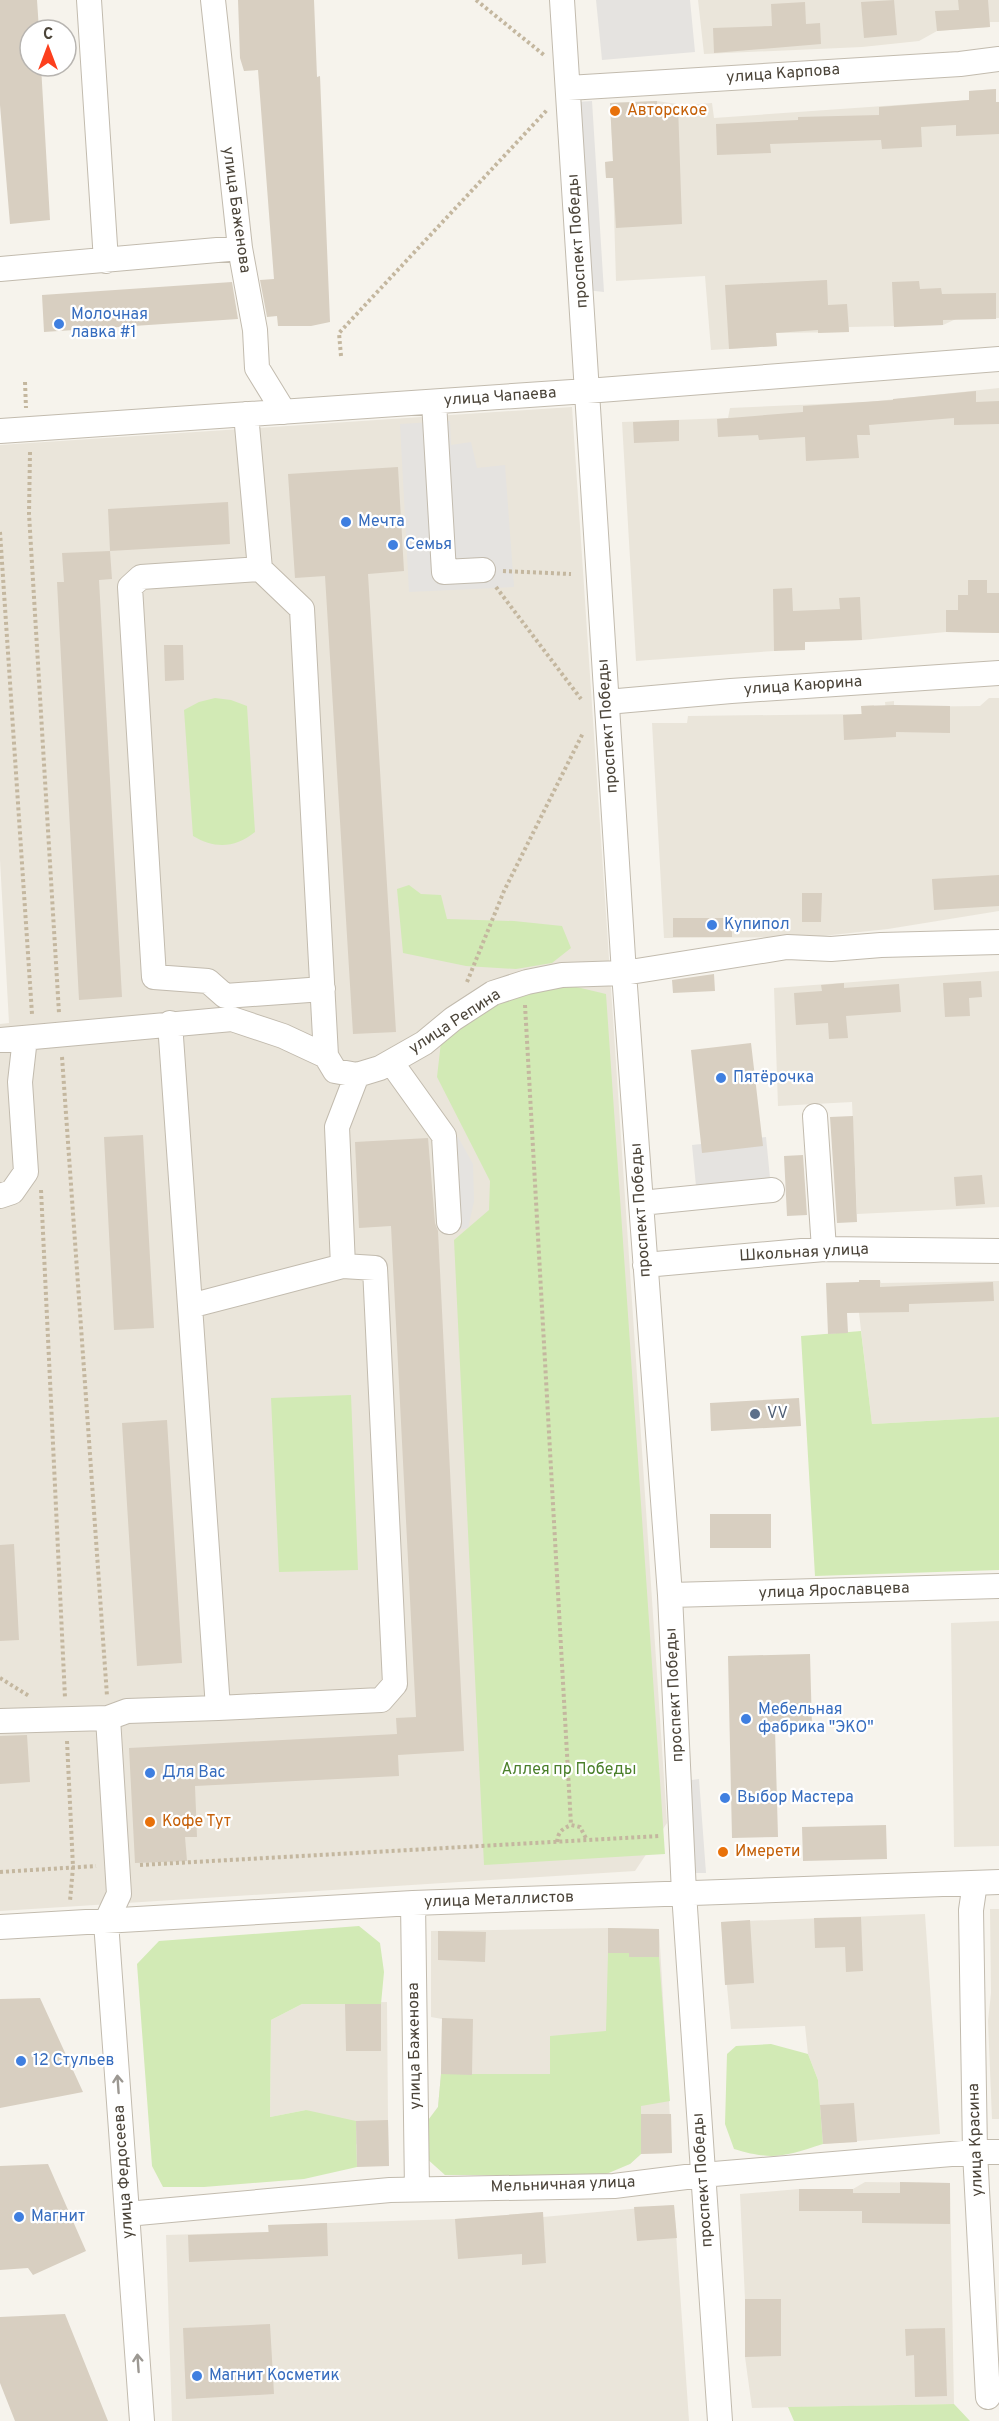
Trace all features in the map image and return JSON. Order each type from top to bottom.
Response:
[{"type":"street","points":[[89,0],[106,261]]},
{"type":"street","name":"улица Баженова","points":[[213,0],[240,248],[255,330],[257,368],[284,412]]},
{"type":"street","name":"проспект Победы","points":[[562,0],[624,973],[670,1596],[684,1893],[720,2421]]},
{"type":"street","name":"улица Карпова","points":[[568,88],[960,64],[999,59]]},
{"type":"street","points":[[0,269],[240,248]]},
{"type":"street","name":"улица Чапаева","points":[[0,431],[587,391],[999,359]]},
{"type":"street","points":[[434,402],[444,572],[483,570]]},
{"type":"street","points":[[246,414],[260,568],[302,609],[326,1056],[335,1071],[357,1075],[337,1127],[343,1266]]},
{"type":"street","points":[[260,568],[141,577],[130,587],[154,977],[208,981],[225,996],[323,989]]},
{"type":"street","name":"улица Каюрина","points":[[607,702],[731,691],[999,673]]},
{"type":"street","name":"улица Репина","points":[[357,1075],[380,1068],[424,1043],[453,1019],[493,993],[524,983],[562,975],[624,973],[787,947],[831,949],[881,945],[999,942]]},
{"type":"street","points":[[0,1040],[232,1019],[283,1036],[326,1056]]},
{"type":"street","points":[[170,1023],[219,1708]]},
{"type":"street","points":[[0,1197],[12,1192],[26,1172],[20,1082],[30,1037]]},
{"type":"street","points":[[391,1062],[444,1136],[449,1222]]},
{"type":"street","points":[[815,1116],[824,1249]]},
{"type":"street","points":[[641,1203],[772,1190]]},
{"type":"street","name":"Школьная улица","points":[[645,1265],[824,1249],[999,1251]]},
{"type":"street","points":[[0,1721],[108,1718],[127,1711],[381,1700],[395,1684],[375,1268],[343,1266],[190,1306]]},
{"type":"street","name":"улица Ярославцева","points":[[670,1596],[999,1586]]},
{"type":"street","points":[[106,1922],[118,1894],[108,1718]]},
{"type":"street","name":"улица Металлистов","points":[[0,1928],[413,1903],[999,1882]]},
{"type":"street","name":"улица Красина","points":[[975,1883],[971,1910],[975,2152],[988,2397]]},
{"type":"street","name":"улица Баженова","points":[[413,1903],[417,2189]]},
{"type":"street","name":"улица Федосеева","points":[[106,1922],[142,2421]]},
{"type":"street","name":"Мельничная улица","points":[[127,2214],[390,2190],[614,2186],[702,2175],[975,2152],[999,2152]]},
{"type":"path","points":[[476,0],[544,56]]},
{"type":"path","points":[[341,356],[339,333],[548,109]]},
{"type":"path","points":[[0,532],[30,1037]]},
{"type":"path","points":[[483,570],[572,574]]},
{"type":"path","points":[[483,570],[581,699]]},
{"type":"path","points":[[453,1019],[504,891],[583,733]]},
{"type":"path","points":[[524,983],[571,1825]]},
{"type":"path","points":[[40,1180],[73,1867],[68,1923]]},
{"type":"path","points":[[557,1842],[558,1834],[562,1829],[571,1825],[580,1827],[588,1840]]},
{"type":"path","points":[[0,1872],[681,1834]]},
{"type":"shaded area","points":[[596,0],[690,0],[695,52],[602,60]]},
{"type":"shaded area","points":[[698,0],[999,0],[999,22],[990,22],[990,27],[937,31],[919,41],[862,47],[704,54]]},
{"type":"shaded area","points":[[996,89],[996,102],[999,102],[999,318],[956,319],[943,325],[849,327],[849,332],[776,333],[777,346],[711,350],[705,276],[616,281],[613,178],[606,178],[605,162],[613,161],[610,103],[657,101],[684,105],[712,103],[714,118],[969,100],[969,91]]},
{"type":"shaded area","points":[[592,101],[604,292],[586,290],[576,102]]},
{"type":"shaded area","points":[[999,388],[999,633],[946,632],[862,640],[805,642],[774,651],[636,661],[622,422],[728,418],[730,408],[868,402]]},
{"type":"shaded area","points":[[572,407],[667,1823],[635,1871],[0,1911],[0,1024],[9,1023],[0,860],[0,445]]},
{"type":"shaded area","points":[[450,421],[451,445],[471,442],[477,468],[505,465],[514,587],[409,592],[400,424]]},
{"type":"shaded area","points":[[989,698],[999,698],[999,911],[888,929],[813,937],[664,938],[652,723],[687,723],[688,716],[861,714],[861,706],[874,705],[874,713],[886,712],[885,702],[894,701],[894,707],[980,706]]},
{"type":"shaded area","points":[[999,971],[999,1207],[857,1214],[852,1102],[778,1106],[774,988]]},
{"type":"shaded area","points":[[458,1137],[473,1164],[474,1201],[468,1228],[441,1233],[437,1138]]},
{"type":"shaded area","points":[[766,1137],[770,1178],[696,1186],[692,1145]]},
{"type":"shaded area","points":[[859,1280],[880,1280],[881,1283],[999,1281],[999,1417],[872,1424],[859,1313]]},
{"type":"shaded area","points":[[999,1621],[999,1846],[954,1847],[951,1623]]},
{"type":"shaded area","points":[[699,1779],[706,1873],[692,1873],[685,1781]]},
{"type":"shaded area","points":[[990,1909],[999,1909],[999,2119],[992,2119],[988,2021],[991,1993]]},
{"type":"shaded area","points":[[925,1914],[940,2134],[823,2144],[818,2080],[808,2054],[805,2026],[731,2029],[721,1922]]},
{"type":"shaded area","points":[[659,1929],[672,2153],[641,2154],[630,2164],[445,2175],[423,2127],[438,2107],[441,2074],[442,2019],[431,2017],[431,1931]]},
{"type":"shaded area","points":[[387,2002],[389,2166],[306,2110],[270,2117],[271,2020],[302,2004]]},
{"type":"shaded area","points":[[865,2182],[950,2183],[954,2404],[752,2408],[745,2357],[740,2194],[799,2189],[853,2189]]},
{"type":"shaded area","points":[[674,2205],[689,2421],[172,2421],[166,2235],[268,2232],[268,2225],[455,2219],[543,2212],[543,2217]]},
{"type":"green space","points":[[215,698],[231,700],[247,706],[255,832],[240,841],[225,845],[209,843],[193,836],[184,710],[199,702]]},
{"type":"green space","points":[[409,885],[421,894],[441,895],[447,919],[514,921],[562,926],[571,948],[552,963],[516,969],[466,966],[403,953],[397,889]]},
{"type":"green space","name":"Аллея пр Победы","points":[[564,984],[606,994],[665,1854],[484,1865],[454,1240],[489,1210],[490,1181],[437,1077],[441,1042],[490,1005]]},
{"type":"green space","points":[[861,1331],[872,1424],[999,1417],[999,1570],[815,1576],[801,1336]]},
{"type":"green space","points":[[351,1395],[358,1570],[279,1572],[271,1398]]},
{"type":"green space","points":[[359,1926],[380,1943],[384,1972],[381,2004],[302,2004],[271,2020],[270,2117],[306,2110],[356,2121],[357,2167],[304,2179],[204,2187],[163,2187],[152,2166],[137,1964],[159,1941]]},
{"type":"green space","points":[[608,1953],[629,1953],[630,1957],[659,1957],[670,2101],[641,2106],[641,2154],[630,2164],[604,2175],[445,2175],[425,2157],[423,2127],[438,2107],[441,2074],[550,2074],[550,2036],[606,2031]]},
{"type":"green space","points":[[771,2044],[808,2054],[818,2080],[823,2144],[799,2152],[769,2156],[734,2149],[725,2124],[727,2054],[736,2046]]},
{"type":"green space","points":[[954,2404],[970,2421],[794,2421],[788,2407]]},
{"type":"building","points":[[0,0],[37,0],[38,18],[18,18],[18,78],[42,78],[50,220],[10,224],[0,105]]},
{"type":"building","points":[[238,0],[314,0],[317,77],[320,76],[330,322],[311,326],[278,326],[277,316],[267,317],[260,280],[274,279],[258,70],[244,71],[240,58]]},
{"type":"building","points":[[894,0],[897,35],[864,38],[861,2]]},
{"type":"building","points":[[958,0],[988,0],[990,27],[937,31],[935,11],[959,10]]},
{"type":"building","points":[[805,2],[806,24],[820,23],[821,44],[714,53],[713,28],[772,26],[771,4]]},
{"type":"building","points":[[996,89],[996,102],[999,102],[999,134],[956,136],[956,125],[921,127],[922,147],[882,149],[881,140],[770,144],[771,153],[717,155],[716,124],[798,120],[798,117],[879,115],[879,107],[969,100],[969,91]]},
{"type":"building","points":[[657,101],[657,107],[678,105],[682,224],[616,228],[613,178],[606,178],[605,162],[613,161],[610,103]]},
{"type":"building","points":[[827,280],[828,305],[847,304],[849,332],[818,333],[818,330],[776,333],[777,346],[729,349],[725,285]]},
{"type":"building","points":[[919,281],[920,289],[941,288],[942,294],[996,293],[996,319],[943,320],[943,325],[894,327],[892,282]]},
{"type":"building","points":[[232,282],[238,319],[44,332],[42,295]]},
{"type":"building","points":[[976,391],[976,402],[999,401],[999,424],[954,425],[954,418],[869,425],[870,435],[857,435],[859,458],[806,461],[805,437],[759,440],[758,435],[718,437],[717,419],[803,412],[803,406]]},
{"type":"building","points":[[679,420],[679,441],[634,443],[633,422]]},
{"type":"building","points":[[398,467],[404,571],[368,574],[396,1032],[353,1034],[325,576],[295,578],[288,474]]},
{"type":"building","points":[[228,502],[230,544],[110,551],[108,509]]},
{"type":"building","points":[[110,551],[112,579],[99,580],[122,997],[79,1000],[57,582],[64,582],[62,553]]},
{"type":"building","points":[[968,580],[987,580],[987,593],[999,593],[999,633],[946,632],[946,610],[958,610],[958,595],[968,595]]},
{"type":"building","points":[[792,588],[793,611],[840,609],[839,598],[860,597],[862,640],[805,642],[805,650],[774,651],[773,589]]},
{"type":"building","points":[[164,645],[183,645],[184,680],[165,681]]},
{"type":"building","points":[[861,706],[950,706],[950,733],[896,732],[896,737],[844,740],[843,715],[862,714]]},
{"type":"building","points":[[999,875],[999,906],[934,910],[932,879]]},
{"type":"building","points":[[802,893],[822,893],[821,922],[802,922]]},
{"type":"building","points":[[673,918],[732,918],[732,937],[673,937]]},
{"type":"building","points":[[714,974],[715,991],[673,993],[672,980]]},
{"type":"building","points":[[981,981],[982,997],[969,998],[970,1016],[945,1017],[943,983]]},
{"type":"building","points":[[844,983],[844,988],[899,984],[901,1012],[846,1016],[848,1038],[829,1039],[828,1023],[796,1025],[794,993],[822,991],[821,985]]},
{"type":"building","points":[[751,1043],[763,1146],[702,1153],[691,1050]]},
{"type":"building","points":[[853,1116],[857,1222],[837,1223],[830,1117]]},
{"type":"building","points":[[143,1135],[154,1328],[114,1330],[104,1137]]},
{"type":"building","points":[[428,1138],[435,1223],[438,1231],[464,1751],[398,1755],[399,1776],[195,1786],[197,1837],[185,1837],[187,1861],[135,1863],[129,1748],[397,1734],[396,1718],[416,1717],[391,1226],[359,1228],[355,1142]]},
{"type":"building","points":[[803,1155],[807,1215],[787,1216],[784,1156]]},
{"type":"building","points":[[982,1175],[985,1204],[956,1206],[954,1177]]},
{"type":"building","points":[[859,1280],[880,1280],[880,1287],[993,1282],[994,1301],[909,1304],[909,1312],[847,1313],[848,1333],[828,1334],[826,1283],[859,1282]]},
{"type":"building","name":"VV","points":[[799,1398],[801,1426],[711,1431],[710,1403]]},
{"type":"building","points":[[167,1420],[182,1663],[137,1666],[122,1423]]},
{"type":"building","points":[[710,1514],[771,1514],[771,1548],[710,1548]]},
{"type":"building","points":[[14,1544],[19,1640],[0,1641],[0,1545]]},
{"type":"building","points":[[810,1654],[812,1728],[775,1729],[778,1837],[732,1838],[728,1656]]},
{"type":"building","points":[[27,1735],[30,1782],[0,1784],[0,1736]]},
{"type":"building","points":[[886,1825],[887,1859],[803,1861],[802,1827]]},
{"type":"building","points":[[861,1917],[863,1971],[846,1972],[845,1947],[815,1948],[814,1918]]},
{"type":"building","points":[[750,1920],[754,1983],[725,1985],[721,1922]]},
{"type":"building","points":[[608,1928],[659,1929],[659,1957],[629,1957],[629,1953],[608,1953]]},
{"type":"building","points":[[438,1931],[486,1932],[485,1962],[438,1960]]},
{"type":"building","points":[[40,1998],[83,2092],[0,2108],[0,1999]]},
{"type":"building","points":[[345,2004],[381,2004],[381,2051],[346,2051]]},
{"type":"building","points":[[442,2018],[473,2019],[472,2075],[441,2074]]},
{"type":"building","points":[[854,2103],[857,2142],[823,2144],[820,2105]]},
{"type":"building","points":[[641,2114],[671,2114],[672,2153],[641,2154]]},
{"type":"building","points":[[388,2120],[389,2166],[357,2167],[356,2121]]},
{"type":"building","points":[[48,2164],[86,2251],[33,2275],[28,2268],[0,2270],[0,2166]]},
{"type":"building","points":[[900,2182],[950,2183],[950,2224],[862,2223],[862,2211],[799,2211],[799,2189],[853,2189],[853,2193],[900,2193]]},
{"type":"building","points":[[674,2205],[677,2238],[637,2241],[634,2207]]},
{"type":"building","points":[[543,2212],[546,2263],[522,2265],[522,2254],[458,2259],[455,2219]]},
{"type":"building","points":[[327,2223],[328,2256],[189,2262],[188,2235],[269,2232],[268,2225]]},
{"type":"building","points":[[745,2299],[781,2299],[781,2356],[745,2357]]},
{"type":"building","points":[[65,2314],[108,2421],[15,2421],[0,2383],[0,2317]]},
{"type":"building","points":[[270,2324],[274,2394],[186,2399],[183,2328]]},
{"type":"building","points":[[945,2328],[947,2396],[915,2397],[914,2355],[906,2356],[905,2329]]},
{"type":"place","name":"Авторское","points":[[615,111]]},
{"type":"place","name":"Молочная лавка #1","points":[[59,324]]},
{"type":"place","name":"Мечта","points":[[346,522]]},
{"type":"place","name":"Семья","points":[[393,545]]},
{"type":"place","name":"Купипол","points":[[712,925]]},
{"type":"place","name":"Пятёрочка","points":[[721,1078]]},
{"type":"place","name":"VV","points":[[755,1414]]},
{"type":"place","name":"Мебельная фабрика \"ЭКО\"","points":[[746,1719]]},
{"type":"place","name":"Для Вас","points":[[150,1773]]},
{"type":"place","name":"Выбор Мастера","points":[[725,1798]]},
{"type":"place","name":"Кофе Тут","points":[[150,1822]]},
{"type":"place","name":"Имерети","points":[[723,1852]]},
{"type":"place","name":"12 Стульев","points":[[21,2061]]},
{"type":"place","name":"Магнит","points":[[19,2217]]},
{"type":"place","name":"Магнит Косметик","points":[[197,2376]]}]
